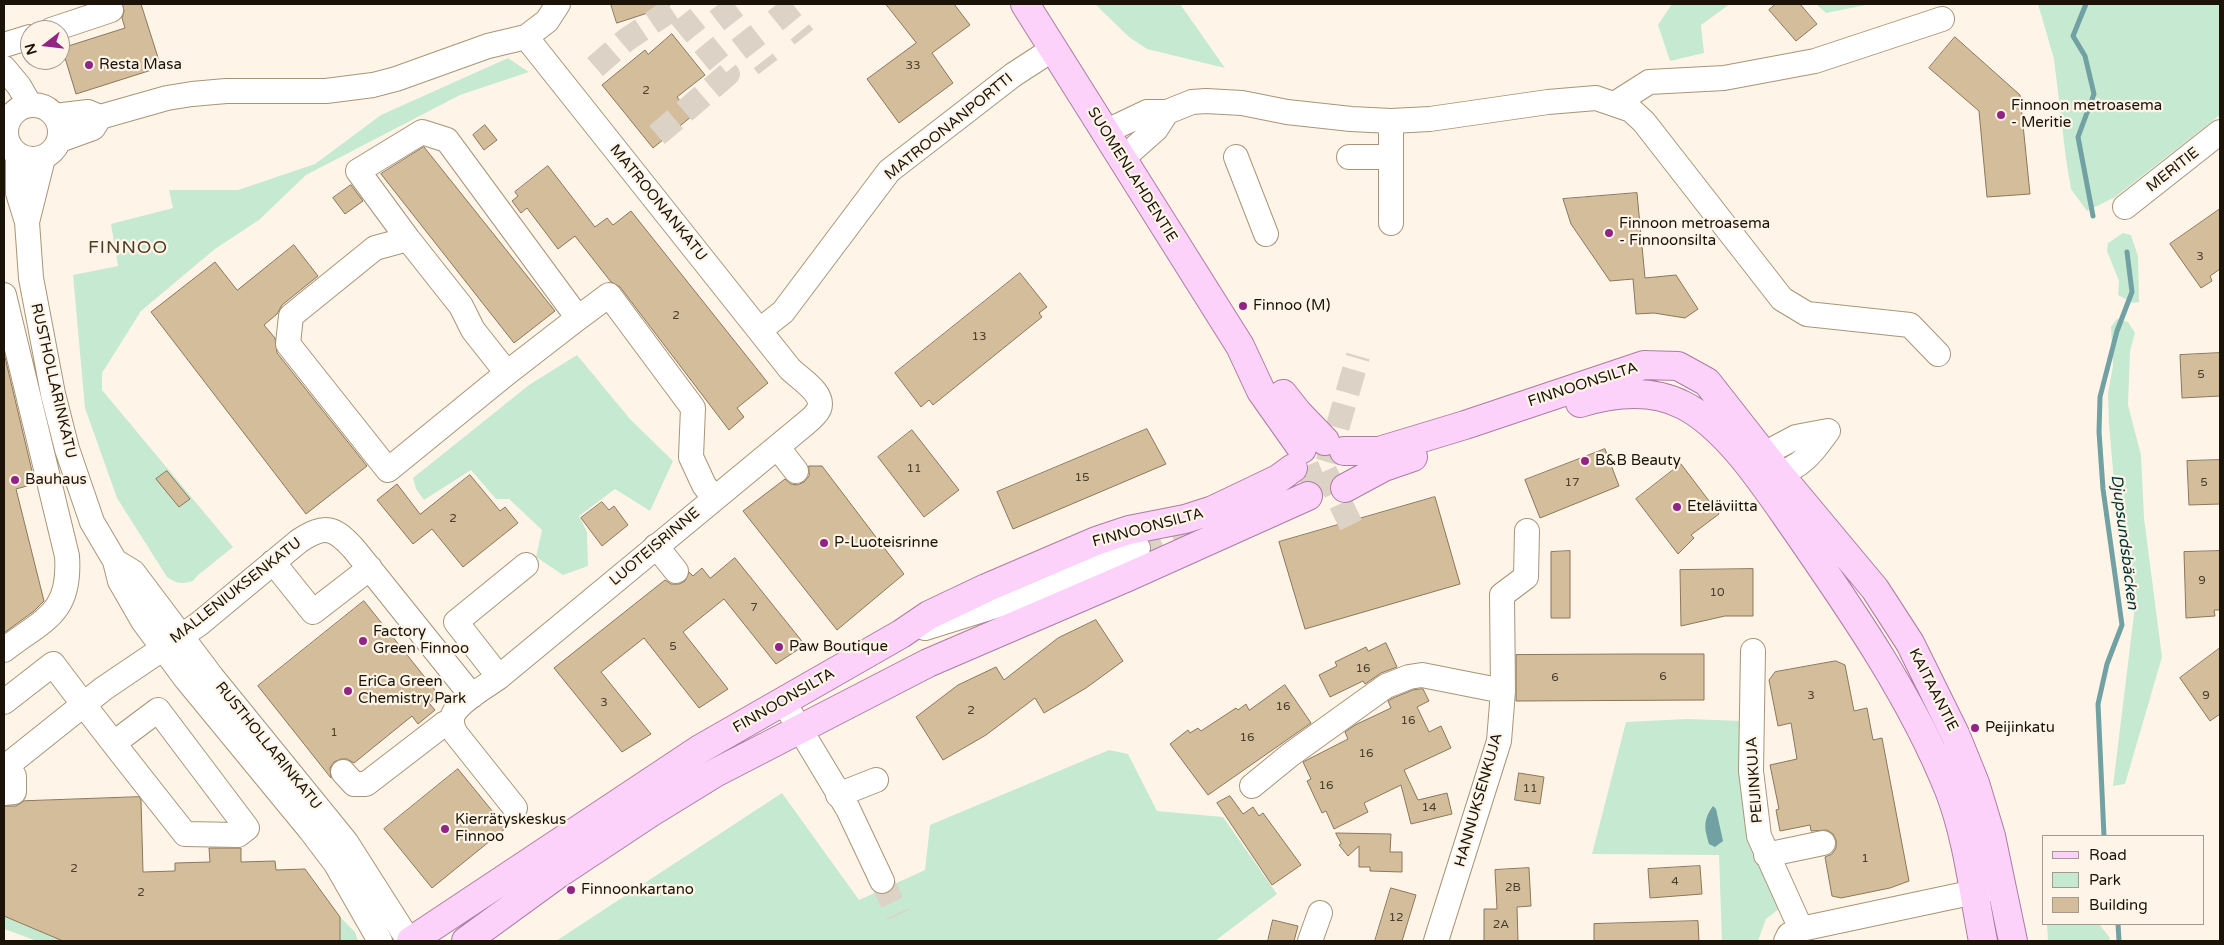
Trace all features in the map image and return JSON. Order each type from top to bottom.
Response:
[{"type":"main road","name":"SUOMENLAHDENTIE","points":[[1025,4],[1240,346],[1274,381],[1298,413],[1316,453]]},
{"type":"main road","name":"FINNOONSILTA","points":[[410,941],[700,748],[901,634],[929,615],[1088,544],[1129,530],[1185,519],[1213,510],[1278,479],[1316,453],[1379,451],[1465,425],[1644,365],[1661,364],[1678,366],[1707,382],[1767,469]]},
{"type":"main road","name":"FINNOONSILTA","points":[[1345,488],[1384,467],[1531,418],[1598,398],[1636,394],[1671,400],[1695,412],[1728,442],[1767,469]]},
{"type":"main road","points":[[1316,453],[1349,460],[1351,469],[1350,479],[1345,488],[1338,495],[1318,499],[1308,496],[1300,489],[1294,479],[1316,453]]},
{"type":"main road","name":"KAITAANTIE","points":[[1767,469],[1876,589],[1910,643],[1956,736],[1969,768],[1991,836],[2013,941]]},
{"type":"main road","name":"KAITAANTIE","points":[[1767,469],[1825,572],[1918,720],[1949,792],[1965,844],[1983,941]]},
{"type":"main road","name":"FINNOONSILTA","points":[[466,941],[558,874],[650,812],[715,773],[928,662],[1135,574],[1308,496]]},
{"type":"street","points":[[55,116],[88,112],[100,117],[168,98],[192,94],[226,91],[326,91],[373,85],[396,79],[488,46],[526,37],[547,21],[558,4]]},
{"type":"street","points":[[70,24],[111,10]]},
{"type":"street","points":[[1616,104],[1649,82],[1724,78],[1815,61],[1942,19]]},
{"type":"street","name":"MATROONANKATU","points":[[526,37],[790,368]]},
{"type":"street","points":[[4,45],[20,40]]},
{"type":"street","name":"MATROONANPORTTI","points":[[760,330],[783,312],[889,171],[1011,77],[1054,48]]},
{"type":"street","points":[[4,68],[19,86],[11,116],[8,143],[18,156],[31,159],[43,158],[52,152],[60,140],[60,127],[55,116],[44,107],[11,116]]},
{"type":"street","points":[[1105,132],[1147,112],[1167,112],[1192,102],[1219,101],[1287,112],[1391,121],[1430,119],[1548,102],[1596,98],[1631,110],[1644,122],[1782,299],[1807,314],[1910,325],[1938,354]]},
{"type":"street","points":[[1122,159],[1156,129],[1167,112]]},
{"type":"street","points":[[60,140],[93,128],[100,117]]},
{"type":"street","points":[[1391,121],[1391,223]]},
{"type":"street","points":[[507,373],[473,330],[461,306],[408,239],[358,170],[422,132],[447,140],[578,318]]},
{"type":"street","name":"MERITIE","points":[[2125,207],[2220,132]]},
{"type":"street","name":"RUSTHOLLARINKATU","points":[[18,156],[18,193],[27,222],[31,278],[53,394],[67,449],[92,522],[115,561],[133,572],[172,642],[336,864],[380,941]]},
{"type":"street","points":[[1236,156],[1266,234]]},
{"type":"street","points":[[1349,157],[1391,158]]},
{"type":"street","name":"RUSTHOLLARINKATU","points":[[27,222],[43,158]]},
{"type":"street","points":[[408,239],[375,248],[291,316],[288,344],[388,470],[507,373],[609,295],[693,408],[691,457],[704,485],[714,498]]},
{"type":"street","points":[[4,295],[67,556],[68,568],[66,587],[60,605],[53,614],[4,650]]},
{"type":"street","name":"LUOTEISRINNE","points":[[342,772],[354,784],[366,784],[444,724],[452,720],[454,714],[472,696],[499,677],[805,424],[818,411],[820,400],[814,390],[790,368]]},
{"type":"street","points":[[778,448],[796,470]]},
{"type":"street","name":"MALLENIUKSENKATU","points":[[5,767],[84,704],[204,620],[273,562],[312,533],[323,530],[334,531],[343,537],[472,696]]},
{"type":"street","name":"HANNUKSENKUJA","points":[[1436,941],[1499,741],[1503,691],[1502,595],[1526,577],[1527,531]]},
{"type":"street","points":[[656,546],[676,570]]},
{"type":"street","points":[[901,634],[1008,602],[1138,548]]},
{"type":"street","points":[[273,562],[313,612],[370,568]]},
{"type":"street","points":[[499,677],[456,622],[526,565]]},
{"type":"street","points":[[928,662],[950,642],[1008,602]]},
{"type":"street","name":"RUSTHOLLARINKATU","points":[[172,642],[212,677],[346,842],[410,941]]},
{"type":"street","name":"PEIJINKUJA","points":[[1753,651],[1752,794],[1759,836],[1793,935]]},
{"type":"street","points":[[4,702],[53,664],[114,743],[185,834],[238,836],[247,828],[158,710],[114,743]]},
{"type":"street","points":[[1252,786],[1322,732],[1386,686],[1397,681],[1422,675],[1503,691]]},
{"type":"street","points":[[783,700],[848,809],[882,881]]},
{"type":"street","points":[[452,720],[456,734],[515,808]]},
{"type":"street","points":[[4,793],[14,792],[14,776],[5,767]]},
{"type":"street","points":[[838,795],[876,780]]},
{"type":"street","points":[[1766,855],[1823,844]]},
{"type":"street","points":[[1793,935],[2003,886]]},
{"type":"street","points":[[1310,941],[1320,913]]},
{"type":"green space","points":[[1095,4],[1180,4],[1225,68],[1147,49],[1129,37]]},
{"type":"green space","points":[[1672,4],[1730,4],[1701,25],[1704,53],[1670,61],[1658,25]]},
{"type":"green space","points":[[1816,4],[1871,4],[1826,13]]},
{"type":"green space","points":[[2038,4],[2220,4],[2220,115],[2115,197],[2087,211],[2071,189],[2054,59]]},
{"type":"green space","points":[[508,58],[529,72],[460,95],[306,175],[259,220],[215,249],[141,311],[102,373],[102,390],[233,547],[193,581],[180,583],[167,577],[117,498],[85,408],[73,275],[118,266],[111,224],[173,208],[169,190],[238,190],[315,164],[381,115]]},
{"type":"green space","points":[[2123,233],[2131,235],[2138,256],[2139,302],[2133,303],[2118,295],[2119,281],[2107,251],[2108,243]]},
{"type":"green space","points":[[2117,319],[2128,322],[2135,333],[2130,351],[2128,405],[2141,455],[2144,518],[2162,657],[2125,784],[2113,786],[2135,606],[2117,516],[2109,424],[2108,393],[2113,366],[2111,327]]},
{"type":"green space","points":[[577,355],[630,419],[673,461],[650,511],[615,489],[579,516],[587,532],[588,566],[563,575],[536,557],[542,530],[509,499],[496,499],[471,470],[424,500],[416,489],[413,478],[529,385]]},
{"type":"green space","points":[[1687,719],[1742,721],[1780,908],[1766,919],[1758,941],[1722,941],[1719,855],[1592,854],[1626,722]]},
{"type":"green space","points":[[1109,750],[1128,754],[1157,811],[1223,817],[1277,894],[1215,941],[556,941],[782,793],[859,900],[925,870],[930,825]]},
{"type":"green space","points":[[4,916],[63,941],[37,941],[4,929]]},
{"type":"green space","points":[[340,917],[355,932],[358,941],[340,941]]},
{"type":"green space","points":[[2047,925],[2100,925],[2110,938],[2109,941],[2048,941]]},
{"type":"water","points":[[1713,806],[1716,809],[1723,841],[1715,847],[1709,844],[1705,829],[1707,816]]},
{"type":"building","points":[[123,4],[141,4],[161,67],[76,94],[69,70],[70,45],[125,28],[122,18],[124,12]]},
{"type":"building","points":[[611,4],[669,4],[669,6],[617,23]]},
{"type":"building","points":[[886,4],[954,4],[970,25],[932,53],[953,83],[899,123],[867,79],[916,43]]},
{"type":"building","points":[[1776,4],[1800,4],[1817,24],[1796,41],[1769,10]]},
{"type":"building","points":[[672,34],[705,75],[677,97],[692,116],[653,148],[602,85],[645,50],[648,54]]},
{"type":"building","name":"Finnoon metroasema - Meritie","points":[[1955,37],[2020,95],[2030,194],[1987,197],[1979,111],[1929,68]]},
{"type":"building","points":[[485,125],[497,140],[484,150],[473,135]]},
{"type":"building","points":[[424,147],[555,311],[514,343],[381,174]]},
{"type":"building","points":[[548,166],[595,227],[607,218],[613,225],[631,211],[768,383],[737,408],[744,417],[729,430],[620,287],[611,282],[575,236],[558,249],[527,208],[521,213],[512,201],[518,196],[515,192]]},
{"type":"building","points":[[351,185],[363,201],[345,214],[333,198]]},
{"type":"building","name":"Finnoon metroasema - Finnoonsilta","points":[[1637,193],[1645,278],[1676,275],[1698,309],[1685,318],[1654,313],[1636,314],[1633,279],[1610,281],[1571,224],[1563,199]]},
{"type":"building","points":[[2220,209],[2220,269],[2210,276],[2212,281],[2201,288],[2170,244]]},
{"type":"building","points":[[294,245],[318,276],[282,305],[277,314],[264,325],[275,338],[277,353],[367,466],[306,514],[151,312],[215,262],[237,290]]},
{"type":"building","points":[[1020,273],[1047,307],[1039,313],[1042,317],[933,405],[929,400],[921,407],[895,373]]},
{"type":"building","name":"Bauhaus","points":[[4,353],[32,471],[24,473],[27,486],[16,489],[44,601],[34,611],[4,633]]},
{"type":"building","points":[[2220,353],[2220,396],[2182,398],[2180,355]]},
{"type":"building","points":[[1147,429],[1166,464],[1013,529],[997,492]]},
{"type":"building","points":[[912,430],[959,490],[924,517],[878,457]]},
{"type":"building","points":[[1605,449],[1619,486],[1540,518],[1525,480]]},
{"type":"building","points":[[2220,460],[2220,504],[2189,505],[2187,461]]},
{"type":"building","name":"Eteläviitta","points":[[1681,464],[1719,514],[1691,535],[1694,538],[1678,554],[1636,499]]},
{"type":"building","name":"P-Luoteisrinne","points":[[809,466],[822,466],[904,574],[837,630],[743,511],[785,479],[791,484],[797,485],[804,482],[809,476]]},
{"type":"building","points":[[167,471],[190,499],[179,507],[156,479]]},
{"type":"building","points":[[470,475],[500,511],[505,507],[518,523],[463,567],[432,529],[413,544],[377,500],[397,484],[420,514]]},
{"type":"building","points":[[1435,497],[1460,584],[1305,629],[1279,542]]},
{"type":"building","points":[[602,502],[609,510],[614,506],[628,525],[602,546],[581,518]]},
{"type":"building","points":[[1570,551],[1570,618],[1551,618],[1551,552]]},
{"type":"building","points":[[2220,551],[2220,610],[2214,610],[2215,616],[2186,618],[2184,552]]},
{"type":"building","points":[[735,558],[805,645],[776,664],[724,599],[683,632],[728,689],[699,708],[644,638],[601,672],[651,734],[622,752],[554,668],[665,580],[671,584],[679,584],[685,581],[689,572],[693,576],[702,568],[710,578]]},
{"type":"building","points":[[1753,569],[1753,616],[1725,616],[1681,626],[1680,570]]},
{"type":"building","name":"EriCa Green Chemistry Park","points":[[364,601],[439,695],[429,703],[435,710],[418,724],[412,716],[354,763],[347,759],[334,762],[330,768],[331,778],[258,686]]},
{"type":"building","points":[[1096,620],[1123,661],[1086,688],[1044,713],[1035,698],[986,735],[943,760],[916,717],[958,685],[996,667],[1004,680],[1058,638]]},
{"type":"building","points":[[1386,643],[1397,667],[1381,673],[1365,684],[1363,681],[1330,697],[1319,675],[1337,666],[1335,662],[1366,647],[1368,651]]},
{"type":"building","points":[[2220,648],[2220,714],[2210,721],[2180,678]]},
{"type":"building","points":[[1704,654],[1704,700],[1516,701],[1516,655]]},
{"type":"building","points":[[1836,661],[1845,665],[1854,711],[1867,708],[1873,740],[1882,738],[1909,881],[1890,888],[1841,898],[1832,896],[1825,857],[1832,854],[1836,848],[1836,840],[1833,834],[1827,830],[1811,831],[1810,825],[1780,831],[1776,810],[1779,809],[1770,765],[1797,759],[1791,723],[1778,726],[1769,680],[1775,672]]},
{"type":"building","points":[[1285,685],[1311,723],[1208,795],[1170,744],[1188,730],[1190,733],[1198,728],[1201,731],[1236,708],[1238,710],[1246,704],[1249,710]]},
{"type":"building","points":[[1423,689],[1429,701],[1417,707],[1429,732],[1441,726],[1451,748],[1404,770],[1418,800],[1447,793],[1452,814],[1411,824],[1401,785],[1364,803],[1368,812],[1334,829],[1326,811],[1322,813],[1307,781],[1311,779],[1303,762],[1348,739],[1345,732],[1355,725],[1391,708],[1388,701],[1413,690]]},
{"type":"building","name":"Kierrätyskeskus Finnoo","points":[[458,769],[506,828],[432,888],[384,829]]},
{"type":"building","points":[[1519,773],[1544,777],[1540,804],[1515,800]]},
{"type":"building","points":[[1230,796],[1243,814],[1253,807],[1259,816],[1263,813],[1301,865],[1272,885],[1217,803]]},
{"type":"building","points":[[139,797],[141,800],[143,872],[175,871],[175,863],[210,862],[209,848],[241,848],[241,862],[275,861],[276,870],[305,869],[340,917],[340,941],[63,941],[4,916],[4,806],[16,806],[24,801]]},
{"type":"building","points":[[1336,833],[1391,834],[1390,852],[1402,852],[1402,872],[1370,871],[1370,867],[1359,867],[1359,846],[1348,856],[1339,845],[1341,844]]},
{"type":"building","points":[[1700,866],[1702,894],[1650,898],[1648,869]]},
{"type":"building","points":[[1529,868],[1531,906],[1517,907],[1518,941],[1484,941],[1484,909],[1497,909],[1495,870]]},
{"type":"building","points":[[1391,888],[1416,895],[1402,941],[1375,941]]},
{"type":"building","points":[[1273,920],[1298,926],[1294,941],[1268,941]]},
{"type":"building","points":[[1698,921],[1699,941],[1594,941],[1594,924]]},
{"type":"waterway","name":"Djupsundsbäcken","points":[[2086,4],[2073,36],[2085,56],[2094,94],[2078,137],[2093,216]]},
{"type":"waterway","name":"Djupsundsbäcken","points":[[2104,835],[2098,704],[2107,664],[2122,625],[2103,489],[2099,432],[2100,397],[2117,331],[2132,292],[2127,252]]},
{"type":"waterway","name":"Djupsundsbäcken","points":[[2118,925],[2119,941]]},
{"type":"tunnel","points":[[595,67],[626,40],[680,4]]},
{"type":"tunnel","points":[[719,4],[768,67]]},
{"type":"tunnel","points":[[777,4],[804,37]]},
{"type":"tunnel","points":[[657,135],[728,74],[674,8]]},
{"type":"tunnel","points":[[1267,495],[1325,471],[1358,356]]},
{"type":"tunnel","points":[[1325,471],[1352,527]]},
{"type":"tunnel","points":[[1138,548],[1197,524]]},
{"type":"tunnel","points":[[882,881],[898,915]]},
{"type":"place","name":"Resta Masa","points":[[89,65]]},
{"type":"place","name":"Finnoon metroasema - Meritie","points":[[2001,115]]},
{"type":"place","name":"Finnoon metroasema - Finnoonsilta","points":[[1609,233]]},
{"type":"place","name":"Finnoo (M)","points":[[1243,306]]},
{"type":"place","name":"B&B Beauty","points":[[1585,461]]},
{"type":"place","name":"Bauhaus","points":[[15,480]]},
{"type":"place","name":"Eteläviitta","points":[[1677,507]]},
{"type":"place","name":"P-Luoteisrinne","points":[[824,543]]},
{"type":"place","name":"Factory Green Finnoo","points":[[363,641]]},
{"type":"place","name":"Paw Boutique","points":[[779,647]]},
{"type":"place","name":"EriCa Green Chemistry Park","points":[[348,691]]},
{"type":"place","name":"Peijinkatu","points":[[1975,728]]},
{"type":"place","name":"Kierrätyskeskus Finnoo","points":[[445,829]]},
{"type":"place","name":"Finnoonkartano","points":[[571,890]]},
{"type":"district","name":"FINNOO","points":[[128,248]]}]
